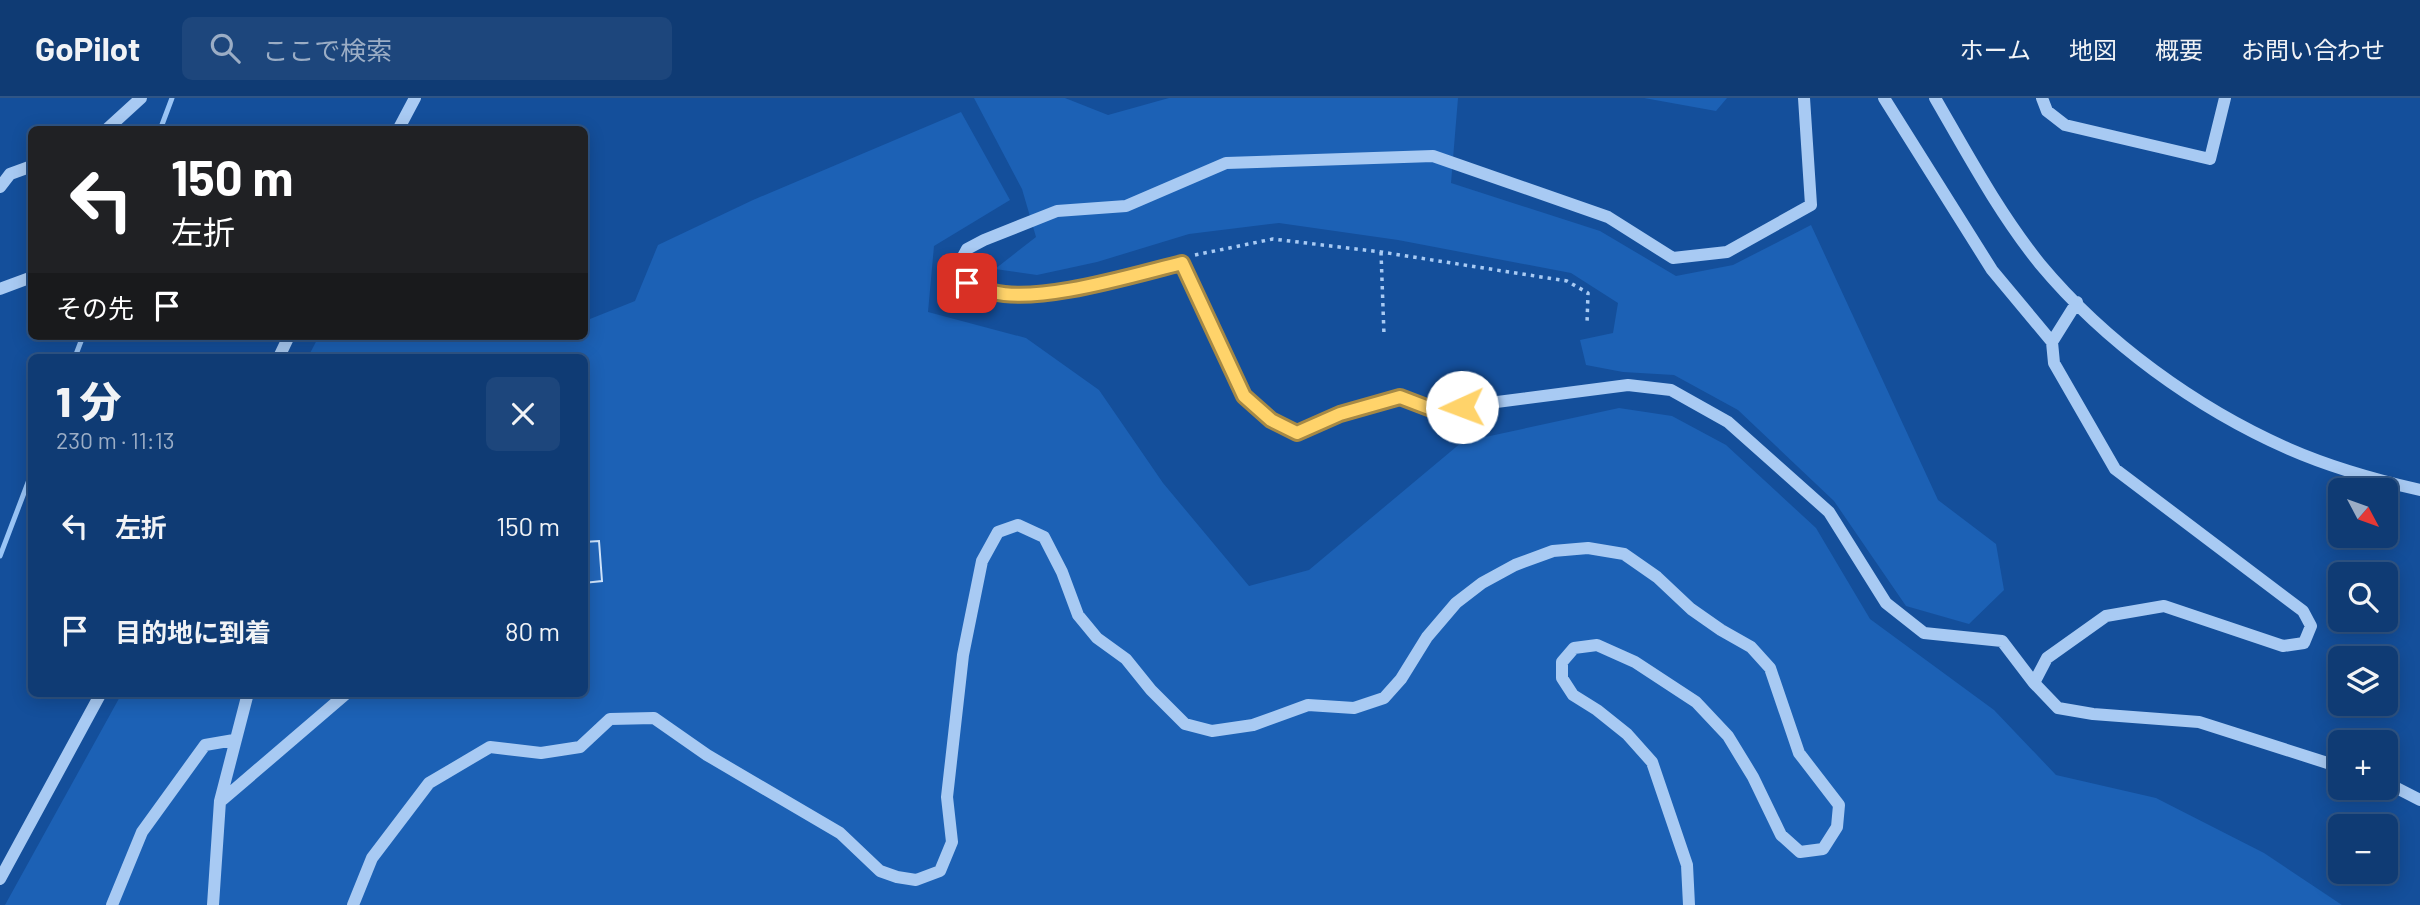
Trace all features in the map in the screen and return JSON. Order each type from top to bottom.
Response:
[{"type":"street","points":[[110,126],[141,98]]},
{"type":"street","points":[[400,126],[415,98]]},
{"type":"street","points":[[1804,98],[1811,205],[1727,252],[1673,258],[1608,217],[1433,156],[1226,163],[1126,206],[1056,211],[984,240],[967,250],[958,266],[967,283],[995,293],[1033,295],[1087,286],[1182,263],[1244,396],[1271,420],[1297,433],[1340,414],[1400,397],[1434,410],[1628,385],[1671,390],[1728,422],[1829,512],[1886,603],[1924,633],[2002,640],[2034,683],[2058,709],[2199,722],[2328,763]]},
{"type":"street","points":[[1884,98],[1992,270],[2052,342],[2054,363],[2115,468],[2303,611],[2312,626],[2304,643],[2283,646],[2164,606],[2106,616],[2047,658],[2034,683]]},
{"type":"street","points":[[1936,98],[1990,194],[2040,264],[2107,334],[2194,399],[2289,449],[2374,479],[2420,490]]},
{"type":"street","points":[[2042,98],[2047,111],[2065,125],[2210,159],[2225,98]]},
{"type":"street","points":[[0,187],[10,174],[28,167]]},
{"type":"street","points":[[0,289],[28,278]]},
{"type":"street","points":[[2052,342],[2077,302]]},
{"type":"street","points":[[353,905],[372,858],[429,783],[490,747],[541,753],[580,747],[610,719],[653,718],[707,755],[840,833],[880,871],[916,880],[940,871],[952,842],[947,797],[963,655],[982,561],[998,532],[1018,525],[1044,537],[1062,572],[1078,615],[1097,638],[1126,659],[1151,691],[1185,724],[1212,731],[1253,725],[1308,705],[1354,708],[1384,698],[1401,679],[1427,637],[1449,611],[1482,583],[1515,565],[1553,551],[1588,548],[1624,554],[1657,577],[1691,609],[1751,647],[1770,668],[1799,753],[1839,805],[1837,827],[1823,849],[1800,852],[1781,835],[1753,777],[1728,736],[1696,702],[1634,662],[1597,645],[1574,648],[1562,662],[1562,678],[1573,695],[1627,734],[1652,762],[1687,865],[1689,905]]},
{"type":"street","points":[[0,879],[99,697]]},
{"type":"street","points":[[213,905],[220,801],[247,697]]},
{"type":"street","points":[[220,801],[342,697]]},
{"type":"street","points":[[112,905],[142,832],[205,745],[234,740]]},
{"type":"street","points":[[2398,789],[2420,800]]},
{"type":"path","points":[[1182,263],[1198,253],[1273,239],[1381,252],[1567,281],[1588,293],[1587,324]]},
{"type":"path","points":[[1381,252],[1384,335]]},
{"type":"shaded area","points":[[974,98],[1065,98],[1108,115],[1169,98],[1458,98],[1451,183],[1600,231],[1676,276],[1733,265],[1811,225],[1938,500],[1996,544],[2004,590],[1969,624],[1906,606],[1834,501],[1738,410],[1674,375],[1623,372],[1586,365],[1580,340],[1613,333],[1618,303],[1571,273],[1398,240],[1279,223],[1189,234],[1097,262],[1037,275],[995,269],[1036,237],[1022,189]]},
{"type":"shaded area","points":[[1644,98],[1727,98],[1716,111]]},
{"type":"shaded area","points":[[961,112],[1010,200],[934,246],[928,312],[1026,338],[1099,390],[1163,483],[1249,586],[1309,570],[1462,442],[1619,408],[1672,416],[1726,445],[1816,528],[1870,619],[1994,710],[2056,775],[2156,798],[2264,853],[2342,905],[5,905],[120,697],[588,697],[588,354],[310,354],[317,340],[588,340],[588,320],[635,301],[658,245],[753,200]]},
{"type":"building","points":[[599,541],[602,581],[588,583],[588,542]]},
{"type":"waterway","points":[[162,126],[172,98]]},
{"type":"waterway","points":[[76,354],[81,340]]},
{"type":"waterway","points":[[0,556],[28,482]]},
{"type":"route","points":[[967,283],[995,293],[1033,295],[1087,286],[1182,263],[1244,396],[1271,420],[1297,433],[1340,414],[1400,397],[1434,410],[1462,407]]}]
